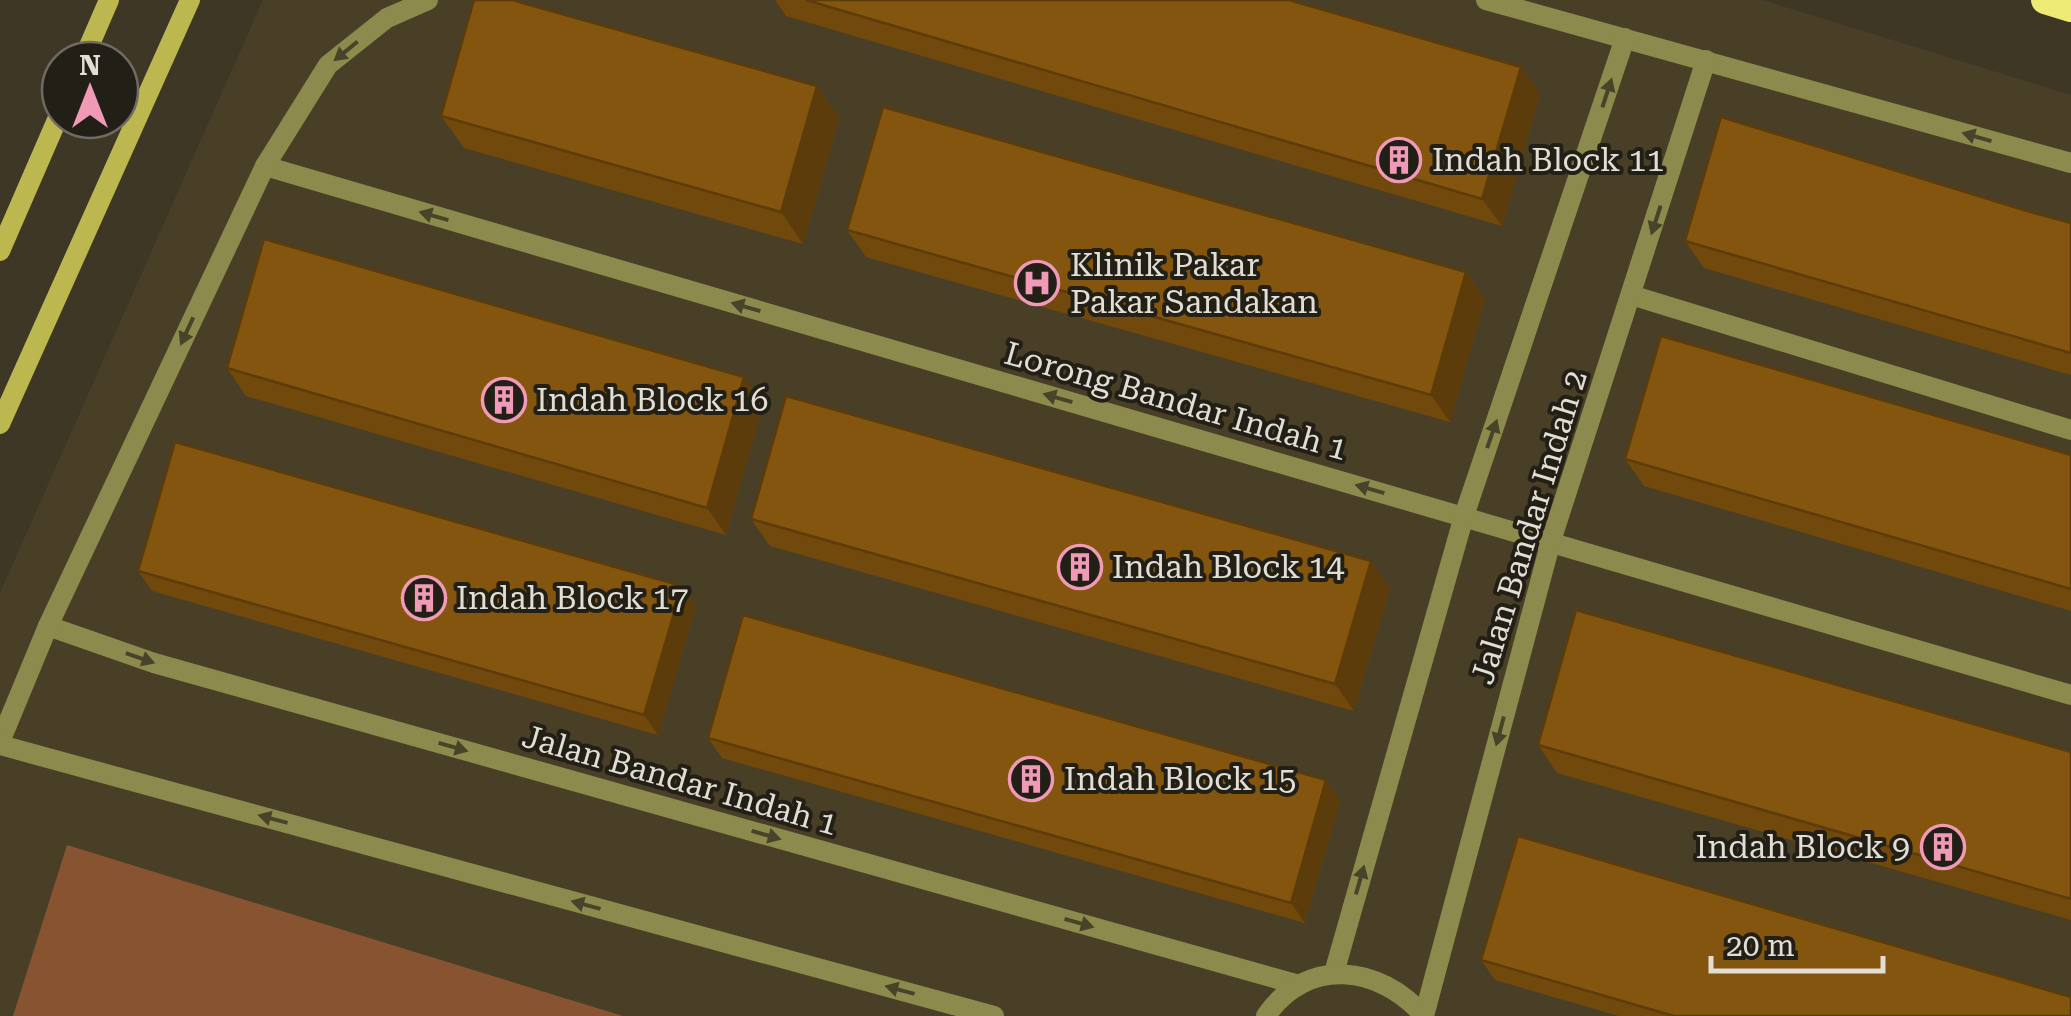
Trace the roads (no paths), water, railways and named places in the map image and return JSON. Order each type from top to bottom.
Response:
[{"type":"highway","points":[[2045,0],[2071,8]]},
{"type":"main road","points":[[92,40],[109,0]]},
{"type":"main road","points":[[0,424],[190,0]]},
{"type":"main road","points":[[0,252],[48,140]]},
{"type":"street","points":[[428,0],[387,18],[328,65],[264,166],[48,626],[0,744],[994,1016]]},
{"type":"street","points":[[1486,0],[2071,163]]},
{"type":"street","name":"Jalan Bandar Indah 2","points":[[1334,974],[1464,516],[1625,38]]},
{"type":"street","name":"Jalan Bandar Indah 2","points":[[1424,1016],[1551,542],[1706,60]]},
{"type":"street","name":"Lorong Bandar Indah 1","points":[[264,166],[2071,695]]},
{"type":"street","points":[[1632,295],[2071,430]]},
{"type":"street","name":"Jalan Bandar Indah 1","points":[[48,626],[154,663],[1298,985]]},
{"type":"street","points":[[1266,1016],[1298,985],[1334,974],[1360,974],[1385,982],[1407,996],[1424,1016]]},
{"type":"place","name":"Indah Block 11","points":[[1399,160]]},
{"type":"place","name":"Klinik Pakar Pakar Sandakan","points":[[1037,283]]},
{"type":"place","name":"Indah Block 16","points":[[504,400]]},
{"type":"place","name":"Indah Block 14","points":[[1080,567]]},
{"type":"place","name":"Indah Block 17","points":[[424,598]]},
{"type":"place","name":"Indah Block 15","points":[[1031,779]]},
{"type":"place","name":"Indah Block 9","points":[[1943,847]]}]
